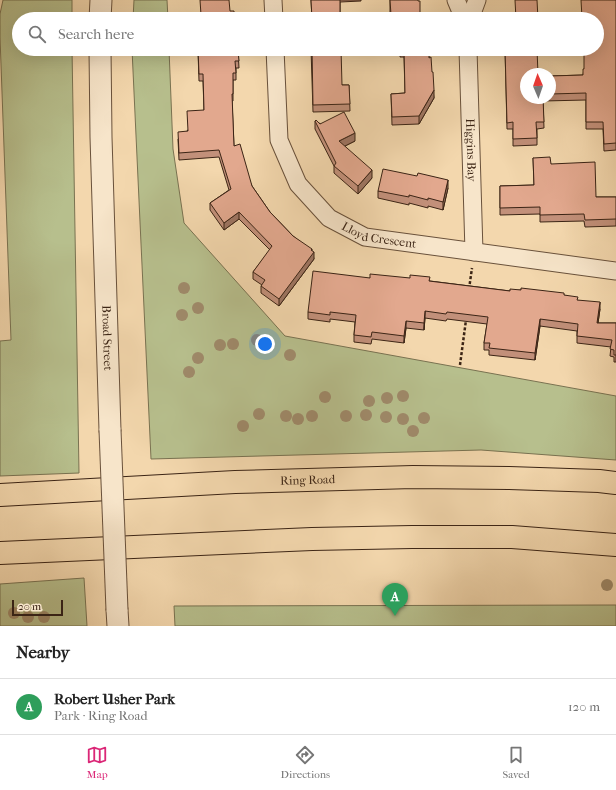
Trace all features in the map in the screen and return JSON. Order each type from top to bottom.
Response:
[{"type":"highway","name":"Ring Road","points":[[0,494],[46,493],[235,482],[413,477],[516,478],[616,483]]},
{"type":"highway","points":[[0,553],[312,539],[412,537],[512,537],[616,544]]},
{"type":"street","points":[[100,12],[101,0]]},
{"type":"street","points":[[273,0],[274,12]]},
{"type":"street","points":[[456,0],[461,12]]},
{"type":"street","points":[[473,12],[477,0]]},
{"type":"street","name":"Broad Street","points":[[100,56],[101,137],[110,430],[118,618]]},
{"type":"street","name":"Lloyd Crescent","points":[[275,56],[279,140],[298,184],[329,218],[365,237],[616,271]]},
{"type":"street","name":"Higgins Bay","points":[[468,56],[474,252]]},
{"type":"path","points":[[469,289],[474,252]]},
{"type":"path","points":[[460,365],[466,320]]},
{"type":"green space","points":[[3,0],[72,0],[72,12],[12,12],[12,56],[72,56],[79,473],[0,476],[0,341],[11,340],[0,14]]},
{"type":"green space","points":[[134,0],[167,0],[168,12],[133,12]]},
{"type":"green space","points":[[132,56],[169,56],[173,149],[184,223],[285,336],[616,396],[616,460],[481,450],[151,459]]},
{"type":"green space","points":[[84,578],[87,626],[0,626],[0,584]]},
{"type":"green space","points":[[616,605],[616,626],[175,626],[174,606]]},
{"type":"building","points":[[200,0],[229,0],[230,11],[234,11],[234,12],[201,12]]},
{"type":"building","points":[[311,0],[340,0],[340,12],[312,12]]},
{"type":"building","points":[[390,0],[420,1],[420,12],[391,12]]},
{"type":"building","points":[[515,0],[537,0],[538,12],[516,12]]},
{"type":"building","points":[[581,0],[616,0],[616,143],[604,144],[603,122],[586,122],[586,93],[556,94],[556,76],[583,75],[584,56],[604,56],[604,12],[582,12]]},
{"type":"building","points":[[198,56],[239,56],[239,61],[235,61],[236,73],[233,73],[232,94],[234,146],[240,144],[252,186],[270,212],[293,236],[314,252],[279,299],[261,286],[265,280],[253,272],[272,246],[239,212],[224,223],[210,203],[231,189],[219,150],[179,153],[178,132],[188,131],[187,111],[204,110],[203,74],[199,74]]},
{"type":"building","points":[[312,56],[341,56],[342,85],[349,85],[350,104],[313,105]]},
{"type":"building","points":[[404,56],[431,57],[434,90],[419,116],[392,117],[391,94],[405,93]]},
{"type":"building","points":[[505,56],[537,56],[538,68],[520,68],[520,104],[543,104],[544,122],[536,122],[537,138],[513,139],[513,122],[507,123]]},
{"type":"building","points":[[344,112],[355,133],[339,141],[372,170],[358,186],[334,166],[336,163],[315,121],[316,120],[320,124]]},
{"type":"building","points":[[550,157],[551,164],[595,162],[596,197],[616,197],[616,219],[585,220],[584,214],[540,215],[540,207],[500,208],[500,186],[534,185],[533,158]]},
{"type":"building","points":[[383,169],[417,176],[418,173],[448,180],[443,202],[428,198],[428,200],[409,195],[409,197],[378,191]]},
{"type":"building","points":[[313,271],[370,278],[370,274],[410,278],[410,275],[430,277],[429,281],[510,291],[510,289],[521,290],[521,288],[564,293],[564,295],[578,297],[577,300],[600,302],[597,323],[616,323],[616,355],[614,355],[614,350],[610,349],[612,340],[577,336],[578,324],[540,319],[535,353],[489,348],[490,343],[484,343],[488,317],[447,312],[446,314],[425,311],[424,323],[406,321],[404,336],[372,332],[371,337],[354,335],[356,315],[330,312],[330,315],[308,312]]},
{"type":"place","name":"Robert Usher Park","points":[[395,616]]}]
